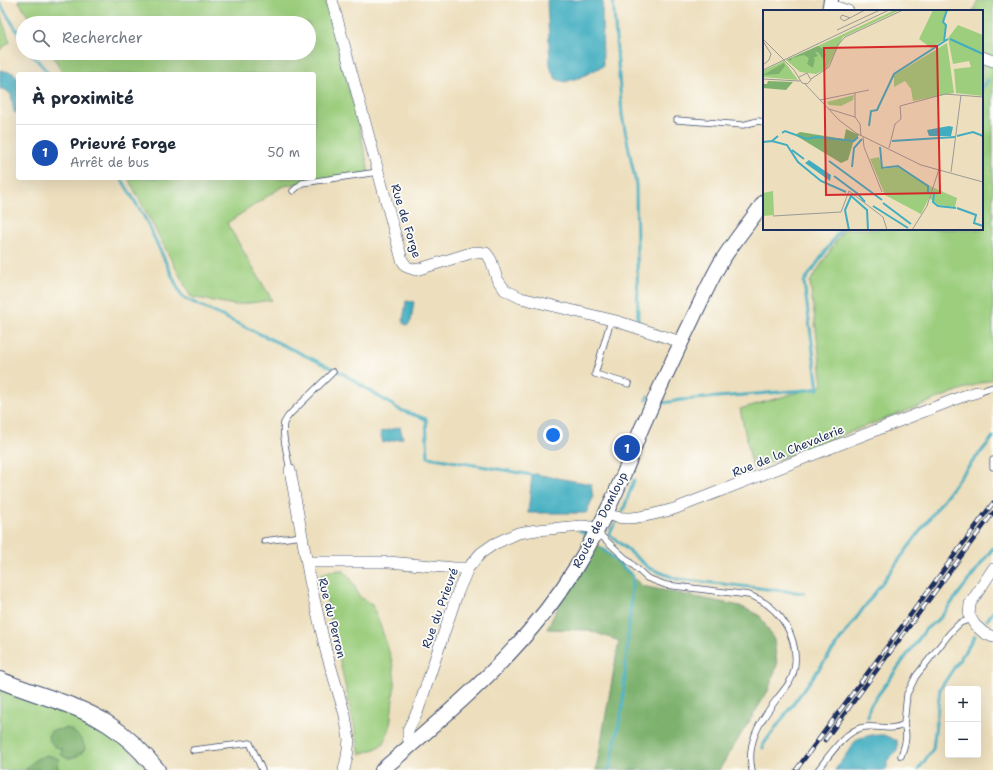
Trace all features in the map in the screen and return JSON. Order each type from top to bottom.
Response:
[{"type":"main road","points":[[0,680],[73,707],[108,723],[134,744],[157,770]]},
{"type":"street","name":"Rue de Forge","points":[[332,0],[402,260],[407,267],[416,270],[474,252],[486,253],[492,260],[497,279],[505,290],[521,298],[611,320],[681,342]]},
{"type":"street","points":[[830,5],[845,10]]},
{"type":"street","points":[[983,58],[993,61]]},
{"type":"street","name":"Route de Domloup","points":[[382,770],[477,688],[515,649],[535,625],[578,565],[606,513],[625,471],[642,427],[681,342],[721,262],[763,203]]},
{"type":"street","name":"Rue de la Chevalerie","points":[[606,513],[615,517],[631,518],[674,509],[977,392]]},
{"type":"street","name":"Rue du Perron","points":[[290,470],[310,581],[326,651],[345,715],[349,740],[344,770]]},
{"type":"street","name":"Rue du Prieuré","points":[[412,745],[408,738],[408,730],[418,710],[457,594],[468,568],[481,553],[494,544],[518,533],[582,526],[591,527],[596,531]]},
{"type":"street","points":[[307,562],[389,562],[468,568]]},
{"type":"street","points":[[993,569],[970,604],[969,615],[975,625],[984,633],[993,637]]},
{"type":"lane","points":[[677,120],[743,125],[758,121],[763,122]]},
{"type":"lane","points":[[293,191],[302,183],[378,172]]},
{"type":"lane","points":[[611,320],[595,374],[629,384]]},
{"type":"lane","points":[[290,470],[284,435],[284,425],[287,418],[333,372]]},
{"type":"lane","points":[[977,392],[993,387]]},
{"type":"lane","points":[[993,460],[993,467]]},
{"type":"lane","points":[[596,531],[647,578],[666,585],[749,594],[760,598],[777,611],[784,621],[795,650],[794,668],[789,683],[755,731],[751,743],[750,763],[752,770]]},
{"type":"lane","points":[[264,541],[302,536]]},
{"type":"lane","points":[[901,756],[906,743],[904,724],[907,694],[916,676],[950,633],[960,623],[972,619]]},
{"type":"lane","points":[[818,770],[841,741],[856,729],[865,727],[891,729],[904,724]]},
{"type":"lane","points":[[193,750],[250,743],[262,770]]},
{"type":"green space","points":[[18,0],[325,0],[359,126],[369,173],[283,186],[227,223],[272,300],[235,305],[191,297],[129,180],[316,180],[316,72],[63,72],[55,60],[316,60],[316,16],[28,16]]},
{"type":"green space","points":[[978,0],[993,0],[993,379],[753,469],[740,409],[823,385],[810,282],[843,230],[983,230],[983,10],[973,10]]},
{"type":"green space","points":[[0,14],[10,42],[0,50]]},
{"type":"green space","points":[[592,539],[642,586],[740,606],[760,616],[774,640],[777,665],[768,691],[719,770],[596,770],[619,641],[588,630],[547,629]]},
{"type":"green space","points":[[343,570],[350,578],[360,597],[372,605],[379,621],[392,661],[395,681],[390,726],[384,743],[375,749],[360,754],[321,574],[330,571]]},
{"type":"green space","points":[[0,689],[52,706],[88,720],[118,738],[148,770],[0,770]]},
{"type":"green space","points":[[67,728],[79,736],[85,749],[77,756],[71,758],[61,755],[62,749],[53,745],[48,736],[51,731]]},
{"type":"green space","points":[[47,755],[60,759],[57,766],[59,770],[25,770],[36,759]]},
{"type":"water","points":[[547,0],[603,0],[603,66],[581,77],[565,82],[556,79],[550,64]]},
{"type":"water","points":[[0,70],[13,73],[16,77],[16,113],[14,112],[11,94],[4,89],[0,89]]},
{"type":"water","points":[[406,301],[414,302],[411,321],[408,325],[404,324],[403,321]]},
{"type":"water","points":[[400,427],[403,438],[383,443],[380,432]]},
{"type":"water","points":[[535,474],[591,484],[593,498],[586,513],[528,513],[532,475]]},
{"type":"water","points":[[871,735],[884,735],[897,741],[898,749],[887,761],[887,768],[885,770],[835,770],[857,739]]},
{"type":"waterway","points":[[613,0],[622,115],[636,184],[638,322],[642,324]]},
{"type":"waterway","points":[[0,4],[16,29]]},
{"type":"waterway","points":[[37,60],[47,72]]},
{"type":"waterway","points":[[983,87],[988,80]]},
{"type":"waterway","points":[[122,180],[146,220],[182,297],[342,373],[400,410],[426,419],[428,457],[532,475],[534,477]]},
{"type":"waterway","points":[[658,404],[681,400],[818,389],[804,282],[840,230]]},
{"type":"waterway","points":[[646,400],[648,396]]},
{"type":"waterway","points":[[763,748],[763,745],[957,481],[993,437]]},
{"type":"waterway","points":[[623,511],[634,480]]},
{"type":"waterway","points":[[615,524],[609,534],[649,568],[677,579],[804,593]]},
{"type":"waterway","points":[[580,531],[586,535],[585,538]]},
{"type":"waterway","points":[[868,717],[870,706],[926,629],[941,617],[993,548]]},
{"type":"waterway","points":[[603,549],[633,576],[622,710],[609,770]]},
{"type":"waterway","points":[[987,620],[993,612]]},
{"type":"waterway","points":[[918,770],[933,749],[940,689],[975,636]]},
{"type":"railway","points":[[796,770],[993,503]]},
{"type":"railway","points":[[825,740],[993,513]]},
{"type":"place","name":"Prieuré Forge","points":[[627,448]]}]
